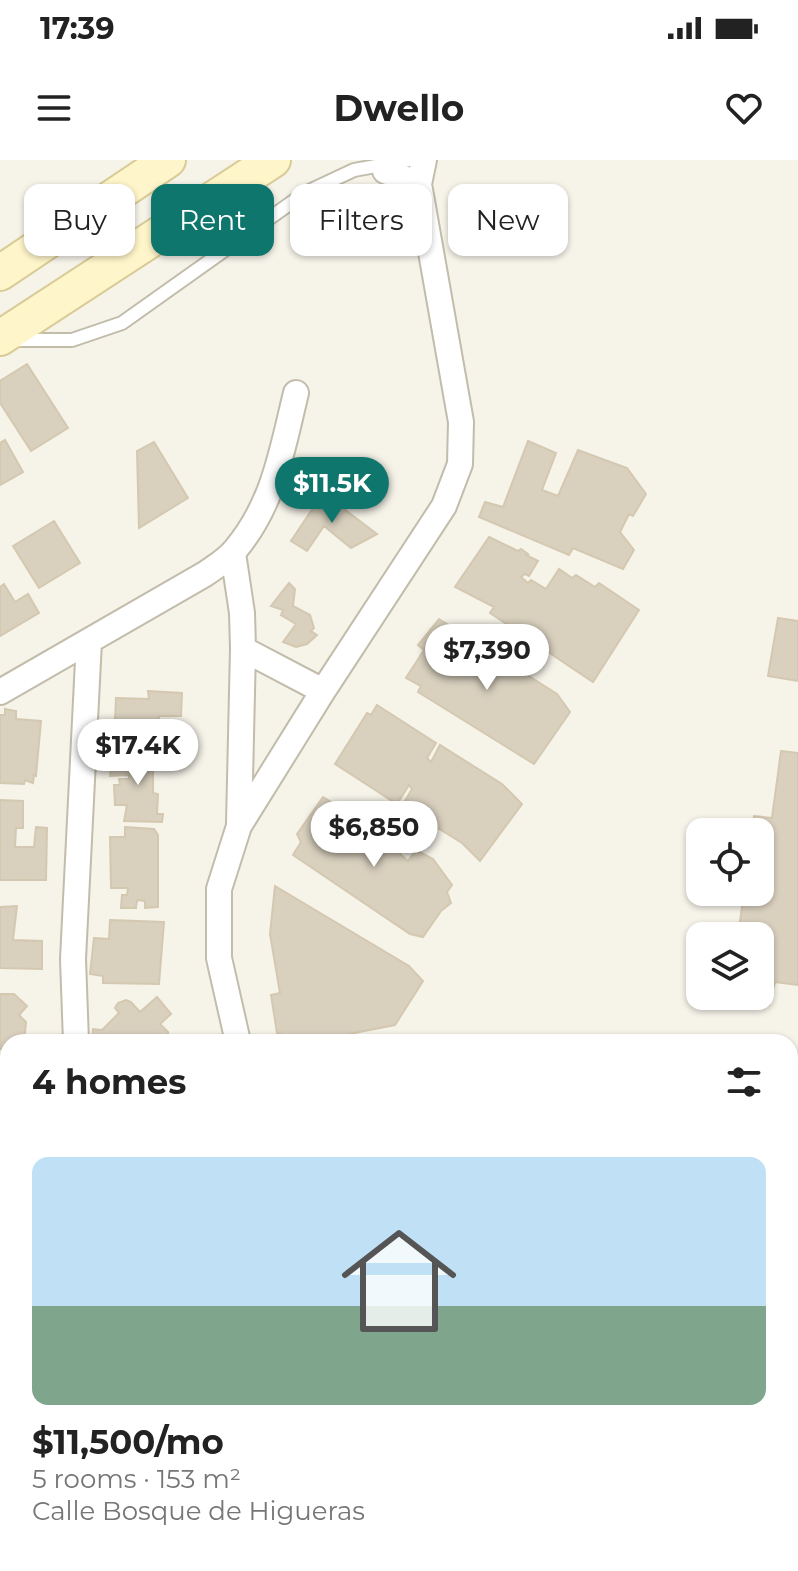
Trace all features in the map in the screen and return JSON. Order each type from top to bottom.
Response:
[{"type":"main road","points":[[0,273],[168,160]]},
{"type":"main road","points":[[0,339],[273,160]]},
{"type":"street","points":[[236,1034],[219,958],[219,889],[239,826],[444,506],[460,464],[461,422],[421,172],[385,171],[395,161]]},
{"type":"street","points":[[0,692],[205,574],[233,553],[256,520],[273,485],[296,393]]},
{"type":"street","points":[[233,553],[242,613],[243,649],[239,826]]},
{"type":"street","points":[[76,1034],[73,959],[89,641]]},
{"type":"street","points":[[243,649],[323,691]]},
{"type":"lane","points":[[0,339],[72,340],[122,323],[305,193],[354,170],[395,161]]},
{"type":"building","points":[[27,364],[68,428],[31,451],[0,403],[0,381]]},
{"type":"building","points":[[5,440],[23,472],[0,485],[0,443]]},
{"type":"building","points":[[528,441],[556,453],[542,490],[558,496],[578,450],[627,468],[646,494],[633,516],[629,514],[620,532],[634,550],[623,569],[573,548],[569,555],[479,517],[485,502],[503,507]]},
{"type":"building","points":[[154,442],[188,498],[139,528],[137,451]]},
{"type":"building","points":[[323,493],[377,534],[351,548],[324,526],[307,551],[291,541]]},
{"type":"building","points":[[54,521],[80,563],[39,588],[13,546]]},
{"type":"building","points":[[489,537],[518,551],[521,549],[538,561],[529,576],[525,574],[521,577],[528,583],[531,580],[546,589],[559,569],[595,587],[599,583],[639,610],[593,682],[490,613],[494,607],[455,587]]},
{"type":"building","points":[[289,583],[295,589],[293,606],[310,615],[314,628],[311,631],[317,635],[307,644],[296,647],[283,642],[296,624],[281,615],[283,610],[271,606]]},
{"type":"building","points":[[4,584],[15,602],[28,594],[39,613],[0,636],[0,587]]},
{"type":"building","points":[[778,618],[798,621],[798,681],[768,676]]},
{"type":"building","points":[[439,619],[557,694],[570,712],[534,764],[418,692],[421,686],[406,678],[424,650],[418,645]]},
{"type":"building","points":[[148,691],[182,693],[181,716],[159,716],[158,753],[132,754],[132,742],[114,743],[116,698],[149,699]]},
{"type":"building","points":[[377,705],[436,743],[427,758],[431,762],[440,745],[502,784],[522,804],[480,861],[462,843],[402,806],[412,789],[409,785],[397,804],[335,764],[367,713],[371,715]]},
{"type":"building","points":[[5,709],[16,711],[16,719],[41,721],[33,783],[25,780],[24,784],[0,783],[0,715],[5,715]]},
{"type":"building","points":[[781,751],[798,753],[798,985],[775,982],[774,986],[774,922],[740,922],[742,906],[774,906],[772,818]]},
{"type":"building","points":[[158,753],[159,768],[153,769],[153,793],[158,794],[157,814],[163,814],[162,822],[124,821],[127,805],[115,805],[114,785],[120,785],[119,779],[129,779],[129,775],[110,776],[112,763],[126,764],[125,754]]},
{"type":"building","points":[[323,797],[370,826],[367,831],[375,836],[386,834],[395,845],[404,847],[400,854],[408,861],[416,850],[433,859],[452,885],[447,892],[451,903],[441,911],[423,937],[410,934],[293,855],[301,842],[297,834]]},
{"type":"building","points":[[0,800],[23,801],[23,828],[16,828],[15,847],[34,847],[36,827],[47,828],[46,880],[0,880]]},
{"type":"building","points":[[125,827],[154,829],[158,835],[158,907],[145,908],[145,901],[137,900],[136,908],[121,908],[122,895],[127,895],[128,888],[111,888],[110,837],[125,837]]},
{"type":"building","points":[[275,886],[409,966],[423,981],[395,1025],[349,1034],[277,1033],[271,995],[280,993],[270,934]]},
{"type":"building","points":[[17,906],[13,940],[42,941],[42,969],[0,968],[0,907]]},
{"type":"building","points":[[110,920],[164,922],[159,984],[103,983],[103,976],[90,974],[94,938],[109,939]]},
{"type":"building","points":[[0,994],[14,994],[27,1006],[19,1015],[26,1022],[25,1034],[0,1034]]},
{"type":"building","points":[[157,997],[171,1014],[160,1024],[168,1034],[93,1034],[93,1029],[102,1030],[119,1013],[115,1008],[118,1003],[131,1002],[140,1012]]}]
